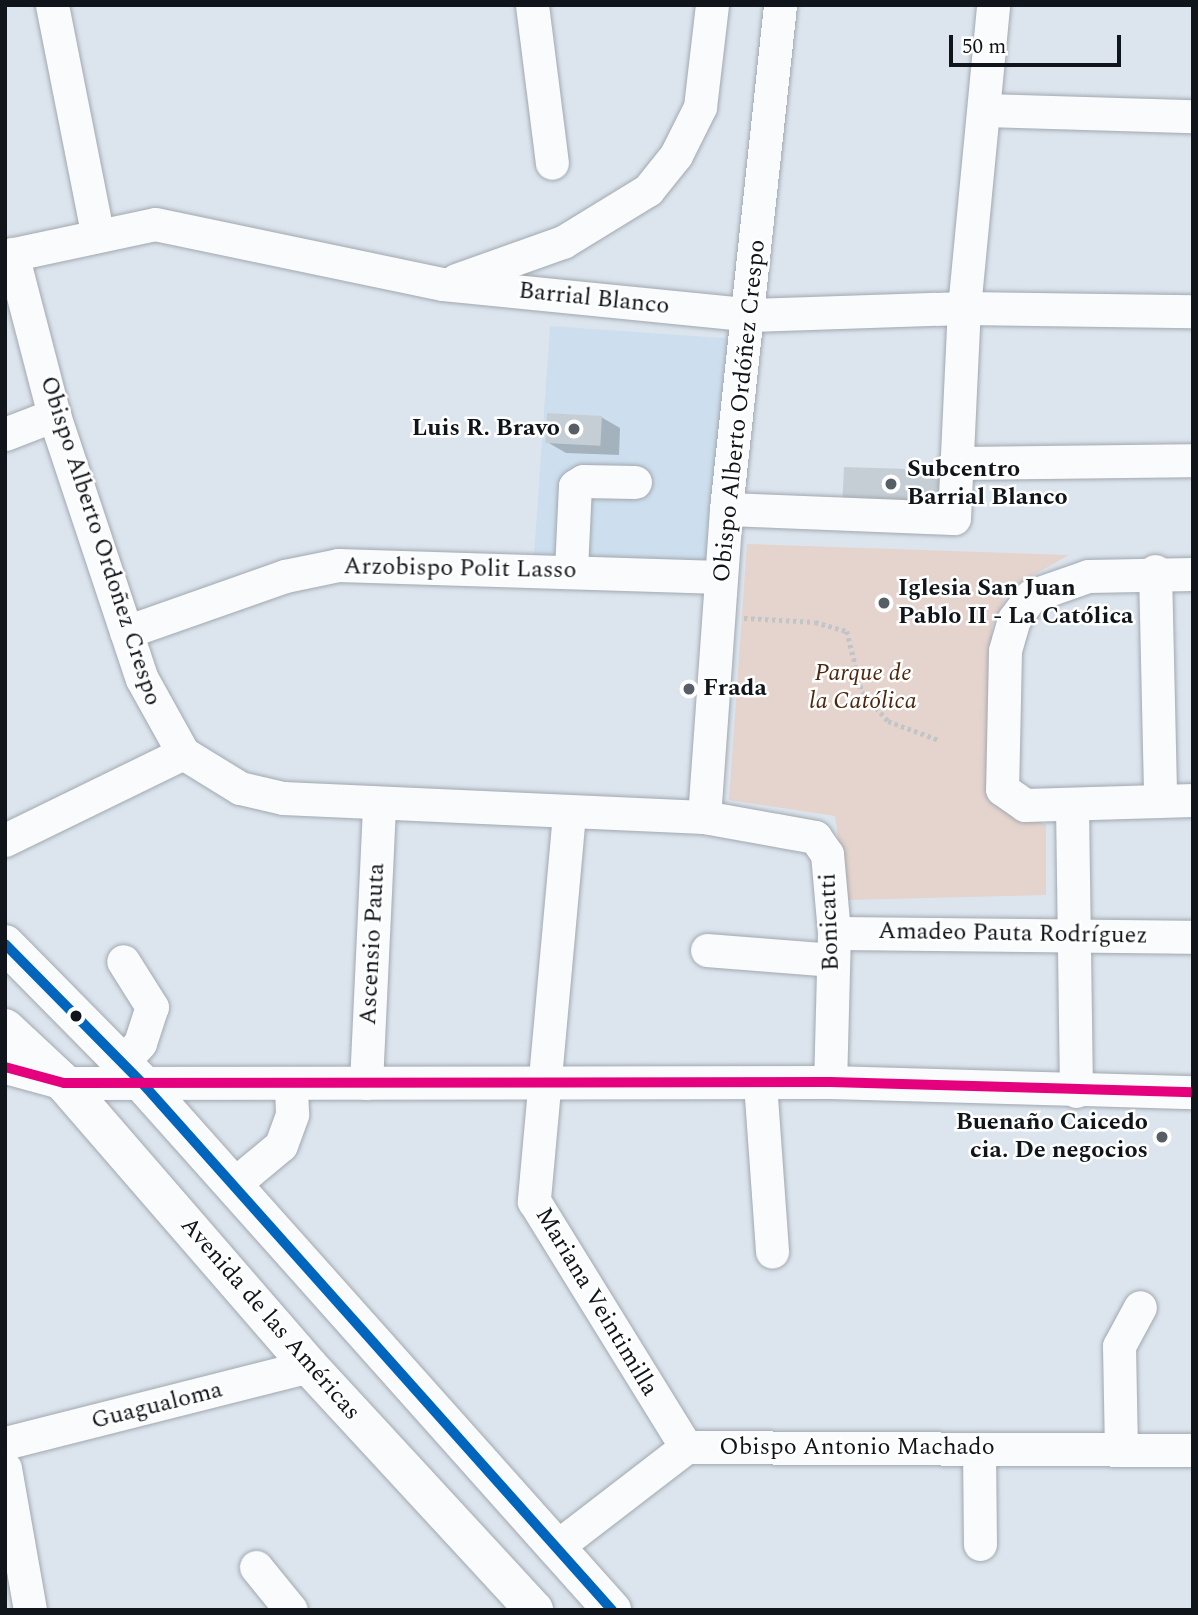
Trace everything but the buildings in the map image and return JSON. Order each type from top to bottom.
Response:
[{"type":"main road","points":[[7,943],[133,1073],[612,1610]]},
{"type":"main road","name":"Avenida de las Américas","points":[[5,1028],[64,1083],[309,1366],[534,1610]]},
{"type":"street","points":[[52,5],[96,233]]},
{"type":"street","points":[[532,5],[552,163]]},
{"type":"street","points":[[443,284],[563,242],[648,190],[676,155],[700,107],[712,5]]},
{"type":"street","name":"Obispo Alberto Ordóñez Crespo","points":[[704,817],[726,509],[751,315],[780,5]]},
{"type":"street","points":[[726,509],[948,522],[956,511],[955,463],[964,308],[993,5]]},
{"type":"street","points":[[985,110],[1193,117]]},
{"type":"street","name":"Barrial Blanco","points":[[9,255],[96,233],[155,224],[443,284],[751,315],[964,308],[1193,311]]},
{"type":"street","name":"Obispo Alberto Ordoñez Crespo","points":[[9,255],[54,415],[126,632],[159,720],[183,754],[240,788],[379,805],[704,817]]},
{"type":"street","points":[[5,434],[54,415]]},
{"type":"street","points":[[955,463],[1193,460]]},
{"type":"street","points":[[571,570],[575,486],[583,481],[635,482]]},
{"type":"street","name":"Arzobispo Polit Lasso","points":[[126,632],[285,576],[338,565],[571,570],[720,577]]},
{"type":"street","points":[[1155,571],[1160,800]]},
{"type":"street","points":[[1193,574],[1155,571],[1053,584],[1031,596],[1014,619],[1005,651],[1002,789],[1025,805],[1193,800]]},
{"type":"street","points":[[5,840],[183,754]]},
{"type":"street","name":"Ascensio Pauta","points":[[366,1083],[379,805]]},
{"type":"street","points":[[1072,805],[1076,1091]]},
{"type":"street","name":"Mariana Veintimilla","points":[[569,814],[542,1083],[535,1209],[686,1447]]},
{"type":"street","name":"Bonicatti","points":[[704,817],[815,837],[827,854],[834,946],[830,1082]]},
{"type":"street","name":"Amadeo Pauta Rodríguez","points":[[707,950],[1072,933],[1193,937]]},
{"type":"street","points":[[123,961],[152,1007],[139,1043],[133,1073]]},
{"type":"street","points":[[5,1067],[64,1083],[133,1073],[291,1084],[830,1082],[1076,1091],[1193,1092]]},
{"type":"street","points":[[760,1083],[772,1252]]},
{"type":"street","points":[[233,1185],[281,1146],[292,1114],[291,1084]]},
{"type":"street","points":[[1121,1450],[1119,1346],[1140,1307]]},
{"type":"street","name":"Guagualoma","points":[[5,1443],[309,1366]]},
{"type":"street","name":"Obispo Antonio Machado","points":[[555,1548],[686,1447],[1193,1450]]},
{"type":"street","points":[[979,1449],[980,1544]]},
{"type":"street","points":[[5,1468],[30,1610]]},
{"type":"street","points":[[256,1567],[290,1610]]},
{"type":"path","points":[[719,614],[816,622],[847,631],[862,692],[888,721],[939,740]]},
{"type":"shaded area","points":[[550,326],[730,339],[713,571],[534,558]]},
{"type":"green space","name":"Parque de la Católica","points":[[747,544],[1069,555],[1010,588],[992,626],[988,801],[1046,825],[1046,895],[847,900],[835,816],[729,800]]},
{"type":"transit line","points":[[5,944],[143,1084],[612,1610]]},
{"type":"transit line","points":[[5,1067],[64,1083],[830,1082],[1193,1092]]},
{"type":"place","name":"Luis R. Bravo","points":[[574,429]]},
{"type":"place","name":"Subcentro Barrial Blanco","points":[[891,484]]},
{"type":"place","name":"Iglesia San Juan Pablo II - La Católica","points":[[884,603]]},
{"type":"place","name":"Frada","points":[[689,689]]},
{"type":"place","name":"Buenaño Caicedo cia. De negocios","points":[[1162,1137]]}]
